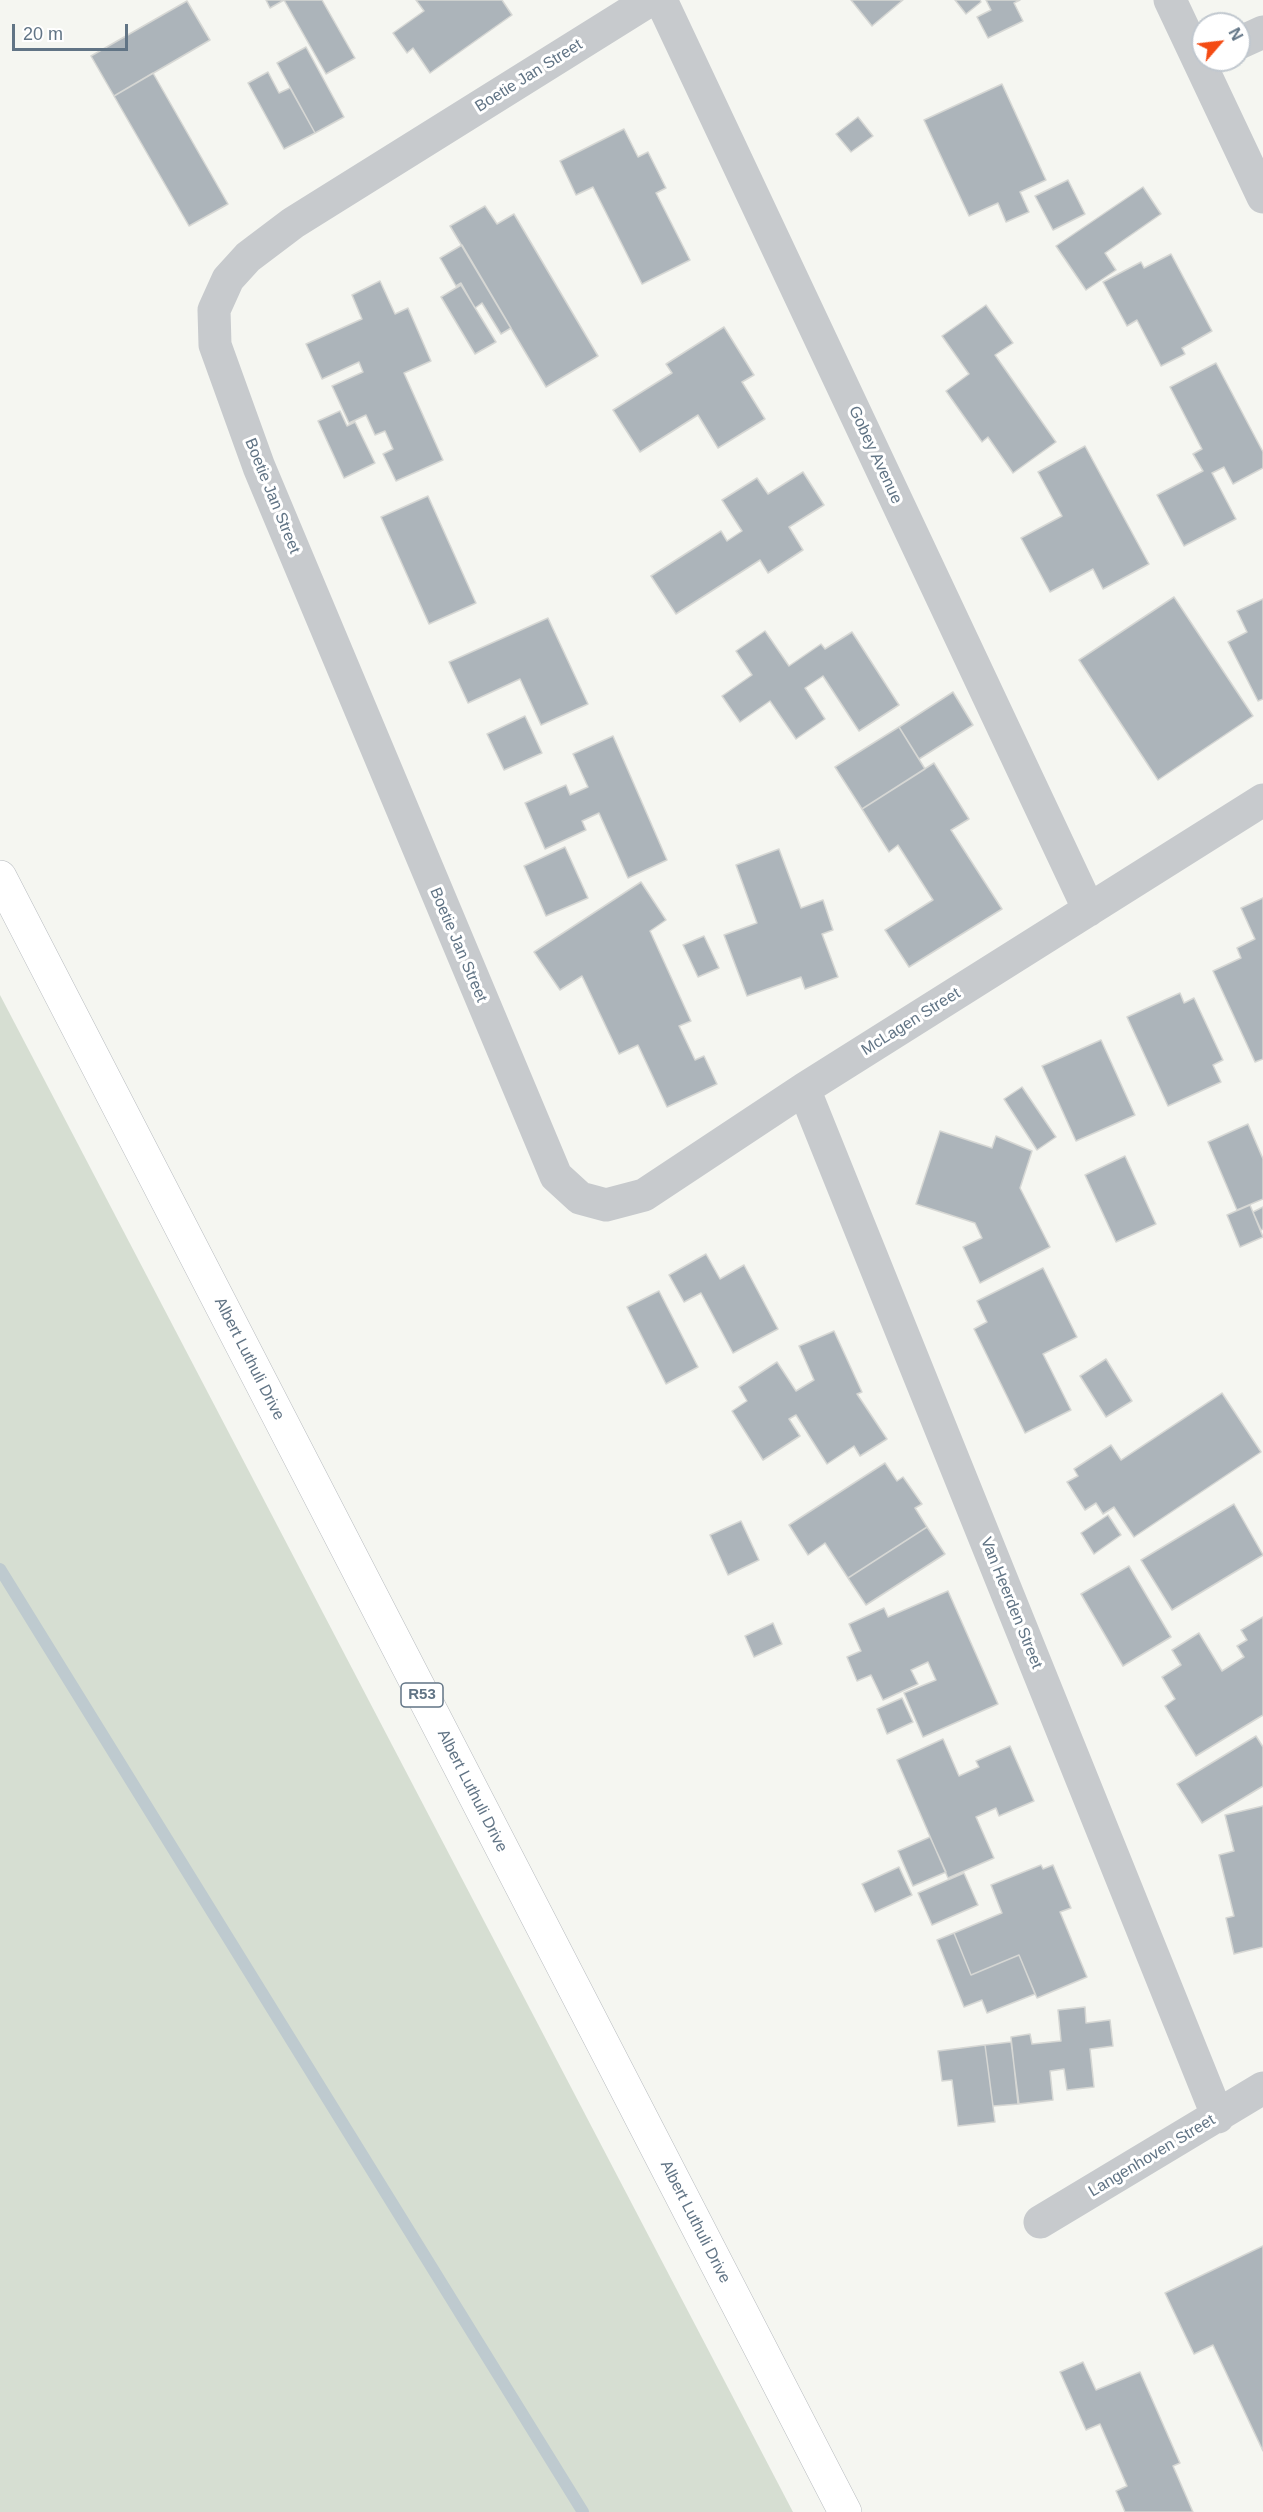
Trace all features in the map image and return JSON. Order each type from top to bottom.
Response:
[{"type":"main road","name":"Albert Luthuli Drive","points":[[0,877],[845,2512]]},
{"type":"street","name":"Boetie Jan Street","points":[[556,1176],[259,467],[215,345],[214,310],[228,279],[248,257],[293,223],[650,0]]},
{"type":"street","name":"Gobey Avenue","points":[[662,0],[1089,910]]},
{"type":"street","points":[[1170,0],[1191,40]]},
{"type":"street","points":[[1207,72],[1263,196]]},
{"type":"street","name":"McLagen Street","points":[[556,1176],[580,1198],[606,1205],[644,1195],[804,1089],[1263,800]]},
{"type":"street","name":"Van Heerden Street","points":[[804,1089],[1218,2117]]},
{"type":"street","name":"Langenhoven Street","points":[[1040,2222],[1263,2088]]},
{"type":"shaded area","points":[[0,995],[793,2512],[0,2512]]},
{"type":"building","points":[[266,0],[284,0],[270,8]]},
{"type":"building","points":[[284,0],[322,0],[355,58],[326,74]]},
{"type":"building","points":[[416,0],[502,0],[512,15],[430,73],[413,48],[407,53],[393,33],[424,11]]},
{"type":"building","points":[[851,0],[903,0],[872,26]]},
{"type":"building","points":[[955,0],[980,0],[981,2],[966,14]]},
{"type":"building","points":[[986,0],[1020,0],[1014,3],[1023,21],[988,38],[977,17],[991,10]]},
{"type":"building","points":[[187,1],[210,40],[114,96],[91,56]]},
{"type":"building","points":[[306,47],[344,117],[315,133],[277,63]]},
{"type":"building","points":[[268,72],[279,93],[290,88],[315,133],[284,149],[248,83]]},
{"type":"building","points":[[153,73],[228,204],[189,226],[114,96]]},
{"type":"building","points":[[1002,84],[1046,180],[1020,192],[1029,212],[1006,222],[998,203],[969,216],[924,120]]},
{"type":"building","points":[[858,117],[873,136],[851,152],[836,134]]},
{"type":"building","points":[[624,129],[638,157],[648,152],[666,188],[656,193],[690,260],[642,284],[593,187],[576,195],[560,161]]},
{"type":"building","points":[[1068,180],[1085,214],[1053,230],[1035,196]]},
{"type":"building","points":[[1143,187],[1161,214],[1105,253],[1116,270],[1086,290],[1056,246]]},
{"type":"building","points":[[485,206],[497,224],[514,214],[598,356],[546,387],[450,226]]},
{"type":"building","points":[[462,245],[511,328],[501,334],[482,303],[475,308],[461,283],[456,286],[440,258]]},
{"type":"building","points":[[1171,254],[1212,331],[1182,348],[1185,354],[1161,366],[1137,320],[1127,326],[1103,282],[1141,262],[1144,268]]},
{"type":"building","points":[[380,281],[395,314],[408,308],[431,361],[404,373],[443,460],[396,481],[383,454],[393,449],[385,431],[375,435],[366,415],[349,423],[332,386],[363,372],[359,362],[322,379],[306,344],[362,319],[352,295]]},
{"type":"building","points":[[461,285],[496,342],[475,354],[441,297]]},
{"type":"building","points":[[986,305],[1013,343],[995,355],[1056,442],[1013,473],[988,437],[982,442],[946,391],[969,374],[942,336]]},
{"type":"building","points":[[724,327],[754,375],[742,382],[765,419],[718,448],[698,415],[640,452],[613,410],[672,373],[666,364]]},
{"type":"building","points":[[1216,363],[1263,452],[1263,468],[1233,484],[1224,467],[1212,473],[1236,519],[1184,546],[1157,495],[1203,471],[1193,454],[1202,449],[1170,387]]},
{"type":"building","points":[[340,411],[347,426],[355,422],[375,463],[344,478],[318,421]]},
{"type":"building","points":[[1085,446],[1149,564],[1103,589],[1093,569],[1050,592],[1021,538],[1062,516],[1038,472]]},
{"type":"building","points":[[803,472],[824,505],[789,527],[803,550],[768,573],[760,560],[676,614],[651,576],[721,531],[727,541],[742,531],[722,500],[757,478],[768,494]]},
{"type":"building","points":[[428,496],[476,603],[429,624],[381,517]]},
{"type":"building","points":[[1174,597],[1253,716],[1158,780],[1079,660]]},
{"type":"building","points":[[1263,599],[1263,699],[1258,701],[1228,642],[1247,632],[1237,611]]},
{"type":"building","points":[[548,618],[588,704],[541,725],[520,679],[468,703],[449,662]]},
{"type":"building","points":[[765,631],[789,666],[821,644],[825,649],[852,632],[899,705],[859,731],[823,676],[805,688],[825,719],[796,739],[770,701],[740,722],[722,696],[752,675],[736,651]]},
{"type":"building","points":[[953,692],[973,725],[919,759],[899,727]]},
{"type":"building","points":[[525,716],[542,753],[504,770],[487,734]]},
{"type":"building","points":[[899,727],[925,769],[862,809],[835,767]]},
{"type":"building","points":[[613,736],[667,860],[628,878],[599,813],[582,821],[586,830],[545,849],[525,803],[566,785],[570,795],[588,787],[573,754]]},
{"type":"building","points":[[934,763],[969,819],[951,830],[1002,909],[909,967],[885,930],[933,900],[898,845],[889,852],[862,809]]},
{"type":"building","points":[[565,847],[588,898],[546,916],[524,866]]},
{"type":"building","points":[[779,849],[801,908],[823,900],[833,930],[822,934],[838,977],[805,989],[801,977],[747,996],[724,935],[757,923],[736,865]]},
{"type":"building","points":[[641,882],[666,920],[650,931],[691,1021],[679,1026],[695,1060],[704,1056],[717,1084],[667,1107],[638,1045],[619,1054],[582,976],[560,990],[534,952]]},
{"type":"building","points":[[1263,898],[1263,1059],[1255,1062],[1213,971],[1241,958],[1237,948],[1255,939],[1241,908]]},
{"type":"building","points":[[704,936],[719,968],[698,977],[683,945]]},
{"type":"building","points":[[1180,993],[1184,1003],[1194,998],[1223,1060],[1213,1065],[1221,1082],[1168,1106],[1127,1017]]},
{"type":"building","points":[[1101,1040],[1135,1115],[1076,1141],[1042,1066]]},
{"type":"building","points":[[1022,1087],[1056,1137],[1037,1150],[1004,1099]]},
{"type":"building","points":[[1248,1124],[1263,1159],[1263,1199],[1237,1210],[1208,1142]]},
{"type":"building","points":[[940,1131],[992,1148],[996,1136],[1032,1151],[1020,1188],[1050,1247],[980,1283],[963,1247],[982,1238],[975,1223],[916,1204]]},
{"type":"building","points":[[1125,1156],[1156,1224],[1116,1242],[1085,1175]]},
{"type":"building","points":[[1250,1205],[1263,1237],[1240,1247],[1227,1215]]},
{"type":"building","points":[[1263,1207],[1263,1229],[1261,1230],[1253,1212]]},
{"type":"building","points":[[706,1254],[720,1279],[744,1265],[778,1329],[733,1353],[701,1293],[684,1302],[669,1275]]},
{"type":"building","points":[[1043,1268],[1077,1337],[1043,1354],[1071,1410],[1025,1433],[974,1329],[987,1322],[977,1301]]},
{"type":"building","points":[[659,1291],[698,1367],[666,1384],[627,1307]]},
{"type":"building","points":[[834,1331],[862,1392],[857,1394],[887,1439],[860,1456],[854,1446],[827,1464],[796,1415],[789,1419],[800,1436],[763,1460],[732,1411],[747,1401],[739,1387],[777,1362],[796,1391],[814,1380],[799,1346]]},
{"type":"building","points":[[1106,1359],[1132,1401],[1106,1417],[1080,1376]]},
{"type":"building","points":[[1222,1393],[1261,1452],[1134,1537],[1114,1507],[1103,1514],[1096,1503],[1085,1510],[1067,1482],[1078,1476],[1074,1469],[1111,1445],[1121,1460]]},
{"type":"building","points":[[885,1463],[897,1481],[903,1477],[922,1504],[915,1508],[927,1527],[848,1578],[825,1543],[808,1555],[789,1525]]},
{"type":"building","points":[[1234,1504],[1263,1555],[1172,1610],[1141,1560]]},
{"type":"building","points":[[1108,1515],[1121,1535],[1094,1554],[1081,1533]]},
{"type":"building","points":[[741,1521],[759,1560],[728,1575],[710,1535]]},
{"type":"building","points":[[927,1527],[945,1554],[866,1605],[848,1578]]},
{"type":"building","points":[[1129,1566],[1171,1637],[1123,1666],[1081,1594]]},
{"type":"building","points":[[948,1591],[998,1704],[923,1737],[904,1693],[936,1680],[928,1662],[911,1670],[918,1684],[883,1700],[871,1675],[857,1681],[847,1657],[861,1651],[849,1624],[884,1608],[888,1617]]},
{"type":"building","points":[[1263,1617],[1263,1715],[1196,1756],[1165,1706],[1175,1699],[1162,1677],[1181,1665],[1172,1650],[1199,1633],[1222,1671],[1244,1657],[1237,1646],[1247,1640],[1241,1630]]},
{"type":"building","points":[[773,1623],[782,1644],[754,1657],[745,1636]]},
{"type":"building","points":[[902,1698],[913,1722],[887,1734],[877,1709]]},
{"type":"building","points":[[1256,1736],[1263,1747],[1263,1786],[1202,1823],[1177,1784]]},
{"type":"building","points":[[943,1739],[959,1776],[979,1767],[976,1761],[1010,1746],[1034,1801],[999,1816],[996,1808],[976,1817],[994,1858],[948,1878],[897,1760]]},
{"type":"building","points":[[1263,1806],[1263,1947],[1234,1954],[1226,1918],[1234,1916],[1219,1855],[1234,1851],[1225,1815]]},
{"type":"building","points":[[930,1837],[946,1872],[913,1886],[898,1851]]},
{"type":"building","points":[[1041,1865],[1043,1869],[1053,1865],[1071,1908],[1060,1912],[1087,1977],[1037,1998],[1019,1955],[971,1975],[954,1933],[1002,1913],[991,1885]]},
{"type":"building","points":[[899,1867],[912,1895],[875,1912],[862,1884]]},
{"type":"building","points":[[964,1873],[978,1905],[932,1925],[918,1893]]},
{"type":"building","points":[[954,1933],[971,1975],[1019,1955],[1035,1994],[987,2013],[982,2000],[964,2007],[937,1940]]},
{"type":"building","points":[[1085,2007],[1086,2023],[1110,2020],[1113,2046],[1090,2049],[1094,2087],[1067,2090],[1064,2069],[1050,2071],[1053,2100],[1018,2104],[1011,2037],[1030,2034],[1032,2044],[1061,2041],[1058,2010]]},
{"type":"building","points":[[1011,2042],[1019,2104],[993,2106],[985,2045]]},
{"type":"building","points":[[985,2045],[995,2122],[958,2126],[952,2080],[942,2081],[938,2051]]},
{"type":"building","points":[[1263,2246],[1263,2451],[1213,2345],[1194,2354],[1165,2293]]},
{"type":"building","points":[[1083,2362],[1096,2390],[1140,2372],[1180,2463],[1173,2466],[1193,2512],[1125,2512],[1116,2491],[1127,2486],[1100,2424],[1086,2430],[1060,2372]]},
{"type":"waterway","points":[[0,1569],[583,2512]]}]
